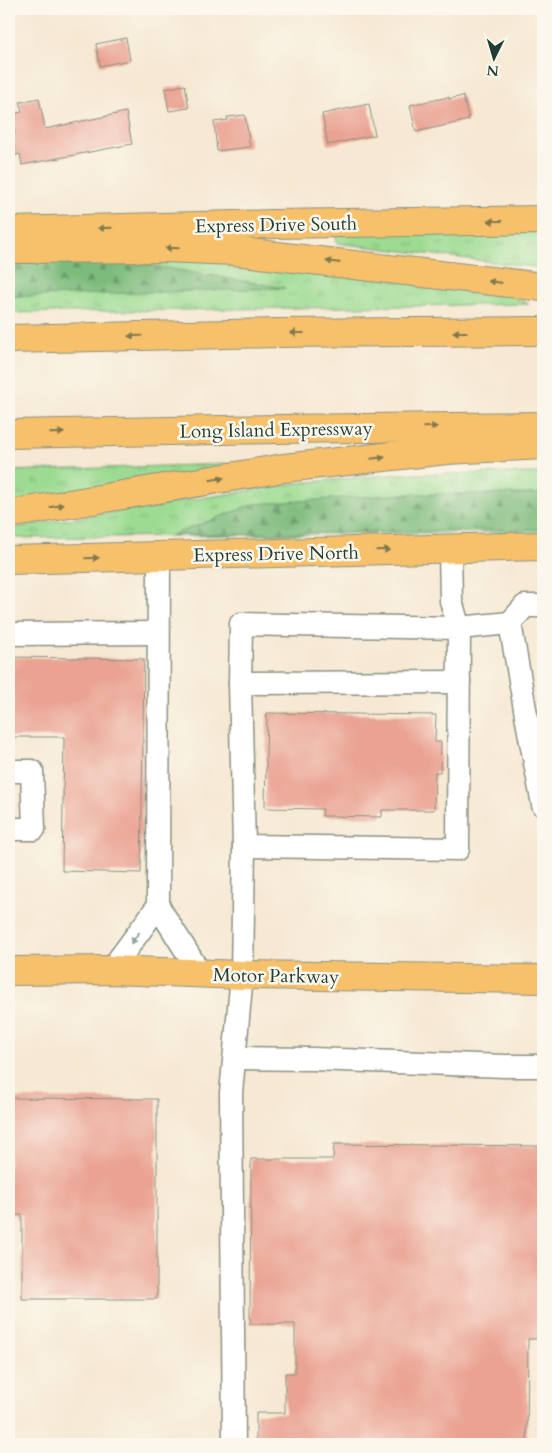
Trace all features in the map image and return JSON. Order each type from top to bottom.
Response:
[{"type":"main road","name":"Express Drive South","points":[[9,231],[274,224],[543,220]]},
{"type":"main road","points":[[9,249],[164,248],[234,251],[543,287]]},
{"type":"main road","points":[[9,339],[278,333],[543,331]]},
{"type":"main road","name":"Long Island Expressway","points":[[9,434],[543,426]]},
{"type":"main road","points":[[9,514],[284,468],[447,450],[543,445]]},
{"type":"main road","name":"Express Drive North","points":[[9,560],[543,546]]},
{"type":"main road","name":"Motor Parkway","points":[[9,971],[111,970],[242,975],[543,979]]},
{"type":"lane","points":[[244,846],[458,849],[459,628],[451,601],[450,548]]},
{"type":"lane","points":[[159,556],[158,906],[200,973]]},
{"type":"lane","points":[[234,1444],[231,1093],[242,975],[244,846],[240,683],[241,624],[459,628],[510,623],[525,606],[543,606]]},
{"type":"lane","points":[[510,623],[543,805]]},
{"type":"lane","points":[[9,634],[158,633]]},
{"type":"lane","points":[[240,683],[459,682]]},
{"type":"lane","points":[[9,772],[32,772],[34,829],[9,829]]},
{"type":"lane","points":[[111,970],[158,906]]},
{"type":"lane","points":[[235,1058],[543,1066]]},
{"type":"green space","points":[[543,230],[543,268],[336,243],[336,232]]},
{"type":"green space","points":[[166,255],[505,293],[529,304],[9,313],[9,257]]},
{"type":"green space","points":[[118,260],[285,288],[9,297],[9,262]]},
{"type":"green space","points":[[258,463],[9,504],[9,471]]},
{"type":"green space","points":[[543,473],[543,532],[11,538],[11,528],[297,483],[398,474]]},
{"type":"green space","points":[[404,494],[543,494],[543,529],[172,535],[254,504]]},
{"type":"building","points":[[126,38],[130,60],[100,66],[96,44]]},
{"type":"building","points":[[185,85],[189,108],[169,111],[165,89]]},
{"type":"building","points":[[463,96],[469,120],[416,132],[410,105]]},
{"type":"building","points":[[39,98],[45,129],[126,112],[132,144],[22,165],[20,154],[9,157],[9,134],[15,133],[11,114],[22,112],[20,102]]},
{"type":"building","points":[[369,104],[375,135],[328,145],[322,114]]},
{"type":"building","points":[[245,115],[250,147],[217,151],[214,122],[228,120],[227,117]]},
{"type":"building","points":[[9,657],[144,659],[141,873],[62,871],[64,737],[9,737]]},
{"type":"building","points":[[267,713],[436,715],[435,742],[441,742],[440,772],[435,772],[434,810],[382,810],[382,817],[322,816],[323,809],[265,808]]},
{"type":"building","points":[[9,1098],[157,1099],[157,1299],[22,1299],[22,1215],[9,1215]]},
{"type":"building","points":[[334,1144],[543,1146],[543,1339],[528,1339],[527,1444],[256,1444],[256,1413],[285,1413],[285,1373],[295,1373],[295,1324],[250,1324],[251,1159],[333,1159]]}]
